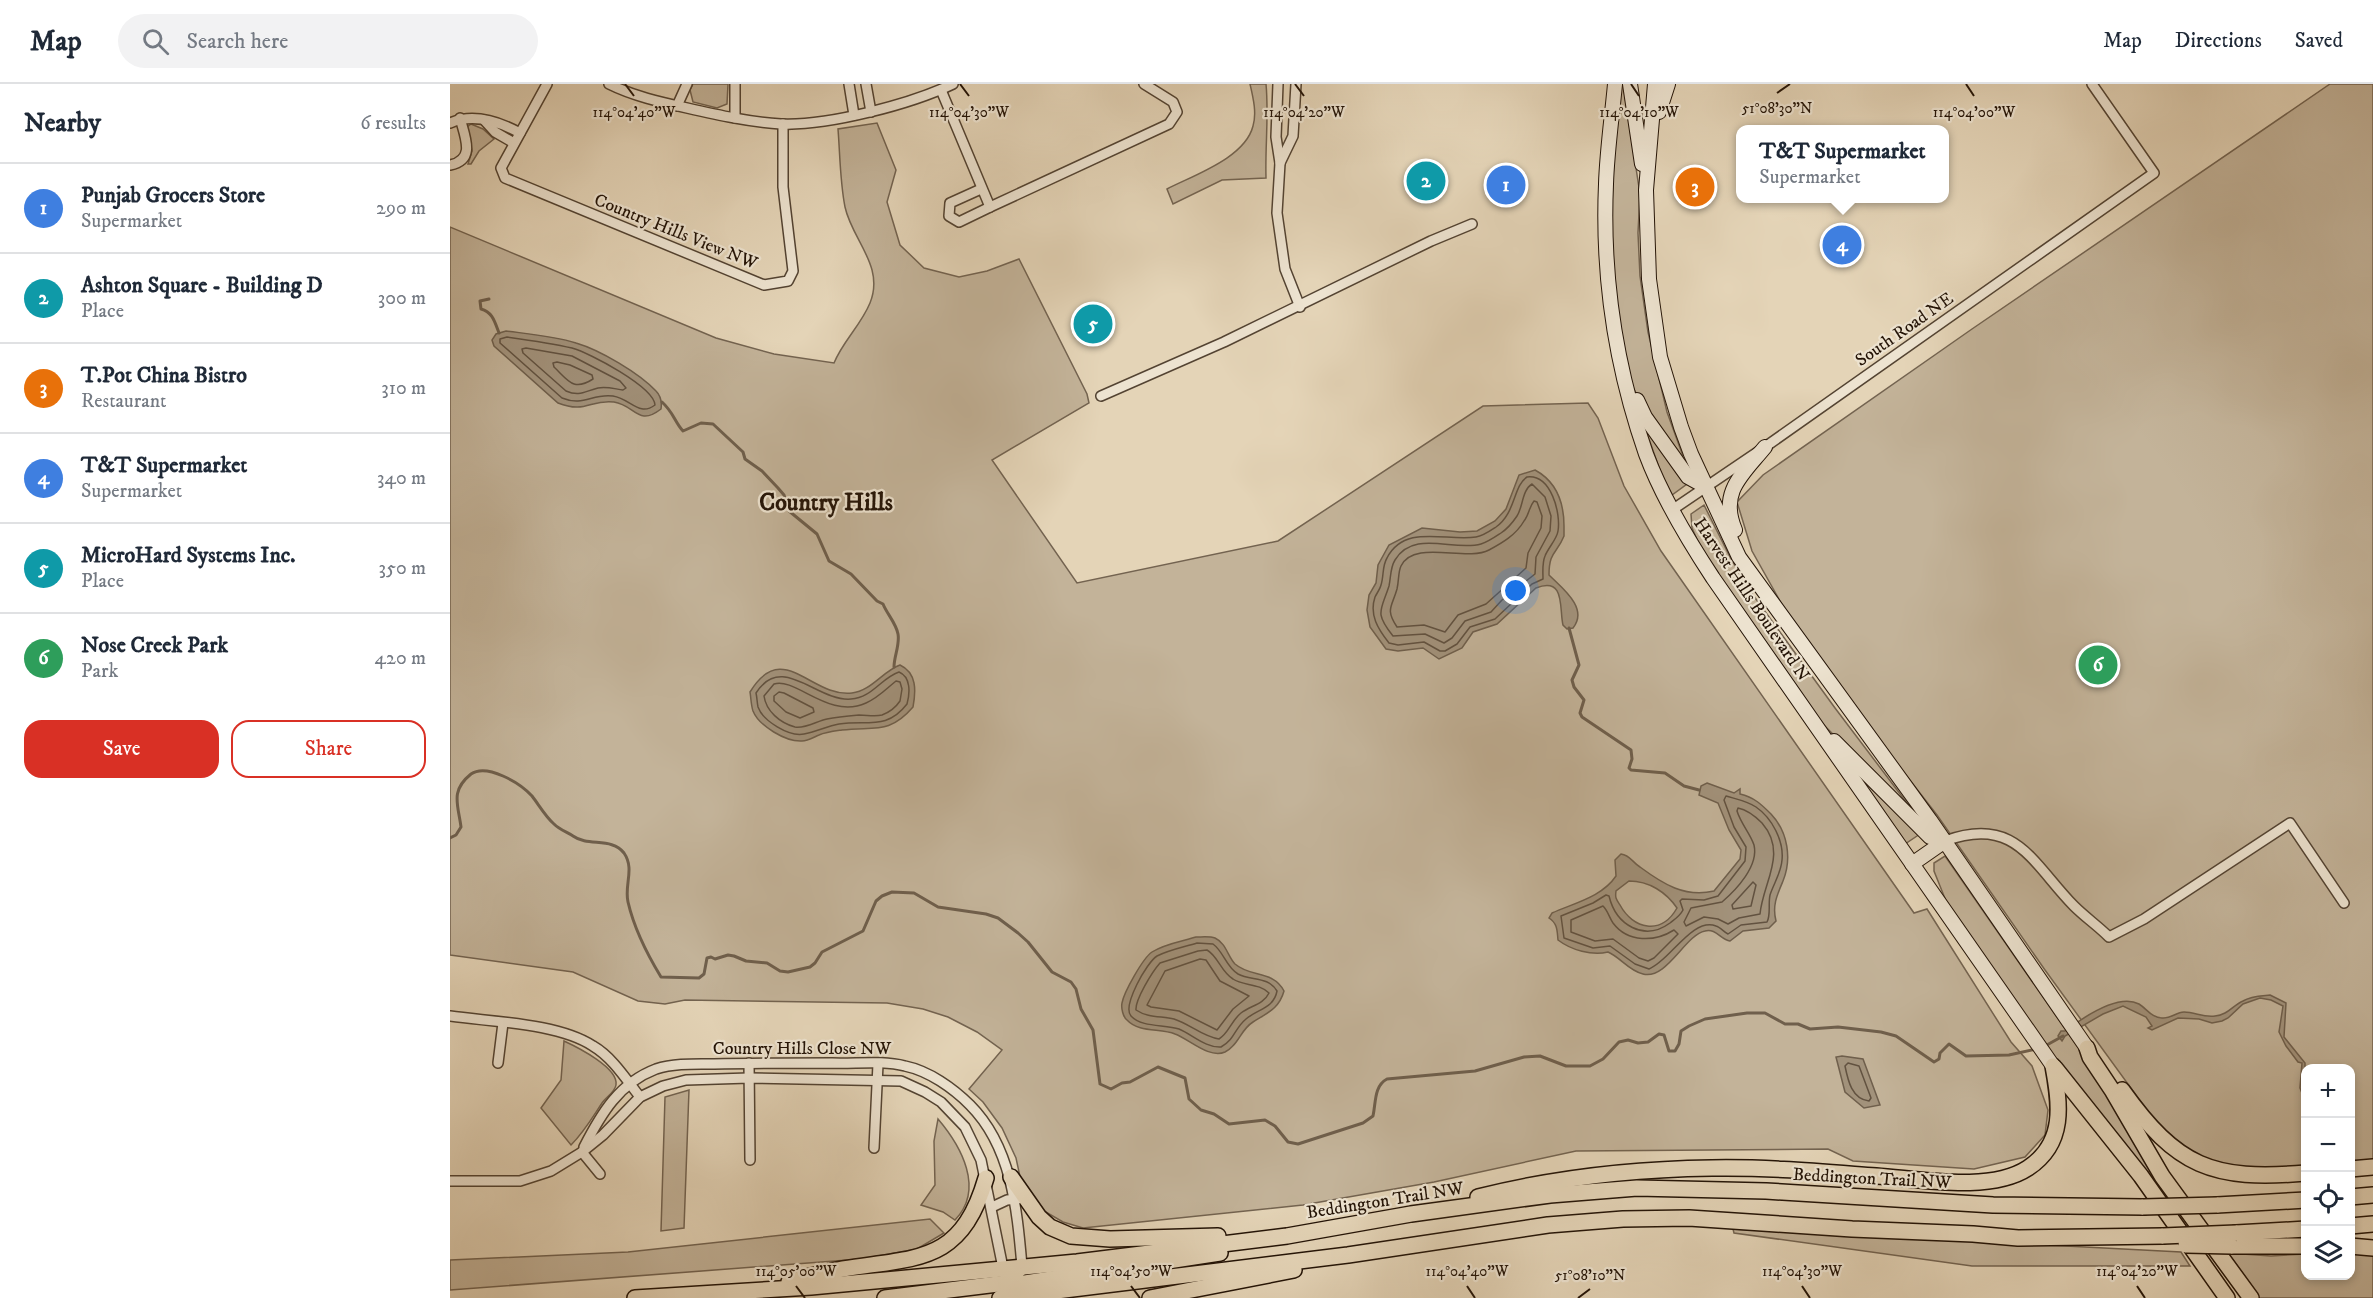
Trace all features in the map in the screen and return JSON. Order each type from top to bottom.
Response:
[{"type":"main road","points":[[1603,84],[1607,87],[1612,109]]},
{"type":"main road","name":"Harvest Hills Boulevard N","points":[[1615,84],[1606,183],[1606,254],[1614,325],[1624,377],[1647,455],[1672,510],[1703,564],[2053,1066]]},
{"type":"main road","points":[[1630,84],[1646,190]]},
{"type":"main road","name":"Harvest Hills Boulevard N","points":[[1655,84],[1646,190],[1649,279],[1660,357],[1681,427],[1706,487],[1739,557],[1945,841],[2087,1047]]},
{"type":"main road","points":[[1649,149],[1668,84]]},
{"type":"main road","points":[[1624,377],[1645,417],[1669,452],[1688,477],[1706,487]]},
{"type":"main road","points":[[1765,447],[1733,486],[1728,508],[1734,527],[1761,580],[1765,595]]},
{"type":"main road","points":[[1805,711],[1930,837],[1945,841]]},
{"type":"main road","points":[[1912,864],[1945,841]]},
{"type":"main road","points":[[2087,1047],[2094,1051],[2145,1120],[2184,1157],[2210,1168],[2232,1173],[2255,1175],[2301,1173]]},
{"type":"main road","points":[[2087,1047],[2090,1057],[2121,1104],[2162,1176],[2251,1298]]},
{"type":"main road","points":[[1411,1214],[1508,1189],[1650,1170],[1740,1168],[1959,1181],[2005,1179],[2030,1168],[2040,1158],[2058,1129],[2059,1108],[2053,1066]]},
{"type":"main road","points":[[2053,1066],[2079,1101],[2142,1176],[2227,1298]]},
{"type":"main road","points":[[2355,1169],[2373,1167]]},
{"type":"main road","points":[[745,1292],[843,1269],[909,1260],[933,1252],[952,1240],[964,1227],[978,1204],[986,1178]]},
{"type":"main road","points":[[1011,1178],[1018,1199],[1050,1227],[1071,1236],[1110,1239],[1287,1236]]},
{"type":"main road","name":"Beddington Trail NW","points":[[1022,1266],[1077,1262],[1287,1236],[1411,1214],[1550,1195],[1637,1188],[1766,1191],[1993,1205],[2143,1207],[2301,1200]]},
{"type":"main road","points":[[2355,1197],[2373,1195]]},
{"type":"main road","points":[[635,1298],[811,1287],[1005,1289],[1027,1292],[1348,1255],[1548,1225],[1632,1218],[1699,1219],[2018,1238],[2234,1240],[2301,1246]]},
{"type":"main road","points":[[2355,1226],[2373,1224]]},
{"type":"main road","points":[[2234,1240],[2301,1230]]},
{"type":"main road","points":[[1027,1292],[1210,1256],[1287,1236]]},
{"type":"main road","points":[[2355,1246],[2373,1248]]},
{"type":"main road","points":[[1150,1298],[1276,1275],[1348,1255]]},
{"type":"main road","points":[[1022,1266],[1027,1292]]},
{"type":"main road","points":[[885,1298],[1005,1289],[1022,1266]]},
{"type":"street","name":"Country Hills View NW","points":[[546,84],[501,168],[505,178],[764,285],[788,281],[793,271],[783,187],[783,124]]},
{"type":"street","points":[[609,84],[628,93],[677,106],[735,118],[783,124],[862,114],[941,90],[953,84]]},
{"type":"street","points":[[677,106],[687,84]]},
{"type":"street","points":[[735,84],[735,118]]},
{"type":"street","points":[[849,84],[862,114]]},
{"type":"street","points":[[862,114],[866,84]]},
{"type":"street","points":[[981,189],[950,203],[949,216],[959,222],[1169,124],[1177,112],[1173,102],[1144,84]]},
{"type":"street","points":[[1278,84],[1276,137],[1280,163],[1277,213],[1285,269],[1300,307]]},
{"type":"street","points":[[1280,163],[1293,136],[1296,84]]},
{"type":"street","name":"South Road NE","points":[[1672,510],[2154,173],[2092,84]]},
{"type":"street","points":[[941,90],[990,207]]},
{"type":"street","points":[[450,123],[460,118],[472,117],[498,122],[520,133]]},
{"type":"street","points":[[450,165],[458,164],[465,158],[468,150],[460,118]]},
{"type":"street","points":[[484,120],[495,132],[514,143]]},
{"type":"street","points":[[1101,396],[1300,307],[1431,241],[1472,224]]},
{"type":"street","points":[[1945,841],[1987,832],[2003,838],[2030,854],[2074,906],[2109,936],[2144,919],[2290,823],[2344,903]]},
{"type":"street","points":[[450,1016],[563,1032],[593,1045],[605,1055],[639,1096]]},
{"type":"street","points":[[498,1063],[503,1023]]},
{"type":"street","points":[[749,1063],[750,1160]]},
{"type":"street","name":"Country Hills Close NW","points":[[582,1152],[601,1114],[629,1083],[656,1070],[679,1064],[905,1065],[932,1076],[953,1090],[970,1106],[988,1129],[1011,1178]]},
{"type":"street","points":[[874,1148],[878,1064]]},
{"type":"street","name":"Country Hills Close NW","points":[[450,1181],[520,1182],[551,1171],[582,1152],[603,1135],[639,1096],[686,1080],[749,1078],[901,1081],[941,1102],[965,1127],[981,1160],[986,1178],[1005,1289]]},
{"type":"street","points":[[582,1152],[600,1174]]},
{"type":"street","points":[[992,1207],[1018,1199],[1022,1266]]},
{"type":"shaded area","points":[[693,84],[728,84],[727,104],[717,108],[693,102],[690,90]]},
{"type":"shaded area","points":[[1250,84],[1266,84],[1266,178],[1222,180],[1173,204],[1167,189],[1217,164],[1240,147],[1248,137],[1255,116]]},
{"type":"shaded area","points":[[1623,84],[1640,194],[1638,233],[1640,276],[1648,332],[1667,412],[1683,456],[1679,459],[1639,399],[1630,381],[1614,303],[1609,191],[1620,88]]},
{"type":"shaded area","points":[[2330,84],[2373,84],[2373,1161],[2355,1163],[2355,1064],[2301,1064],[2301,1166],[2241,1169],[2198,1157],[2157,1124],[2045,970],[1937,815],[1863,720],[1785,610],[1752,551],[1737,502],[1763,475]]},
{"type":"shaded area","points":[[877,123],[896,170],[887,202],[900,245],[924,268],[959,277],[987,271],[1019,259],[1087,394],[1089,403],[992,460],[1077,583],[1278,541],[1483,406],[1588,403],[1598,418],[1624,486],[1661,551],[1914,913],[1927,909],[2011,1042],[2032,1066],[2048,1110],[2045,1135],[2025,1157],[1974,1169],[1853,1161],[1828,1149],[1576,1151],[1434,1182],[1303,1205],[1083,1228],[1063,1222],[1044,1211],[1022,1186],[1016,1158],[1002,1128],[983,1102],[969,1089],[1002,1050],[977,1032],[948,1017],[923,1009],[887,1003],[685,1000],[665,1004],[638,1001],[573,972],[450,955],[450,227],[716,338],[774,354],[834,363],[842,347],[862,319],[874,290],[871,265],[845,207],[838,129]]},
{"type":"shaded area","points":[[471,124],[483,129],[494,139],[479,151],[471,164],[468,164],[472,151],[467,127]]},
{"type":"shaded area","points":[[1645,428],[1687,484],[1672,495],[1666,487]]},
{"type":"shaded area","points":[[1704,505],[1748,588],[1913,811],[1911,813],[1810,711],[1707,562],[1692,528],[1691,514]]},
{"type":"shaded area","points":[[1859,777],[1920,834],[1905,844]]},
{"type":"shaded area","points":[[1945,856],[2093,1069],[2164,1187],[2159,1191],[2079,1094],[1946,901],[1934,871],[1934,863]]},
{"type":"shaded area","points":[[564,1041],[604,1065],[615,1078],[616,1085],[571,1145],[541,1108],[561,1080]]},
{"type":"shaded area","points":[[689,1090],[684,1228],[661,1231],[665,1097]]},
{"type":"shaded area","points":[[938,1119],[955,1142],[969,1182],[964,1208],[955,1220],[943,1212],[921,1205],[935,1185],[934,1141]]},
{"type":"shaded area","points":[[930,1219],[944,1233],[917,1249],[861,1259],[450,1290],[450,1260],[628,1252]]},
{"type":"shaded area","points":[[1733,1229],[2181,1252],[2190,1266],[1972,1266],[1734,1233]]},
{"type":"shaded area","points":[[2228,1253],[2271,1256],[2301,1254],[2301,1280],[2355,1280],[2355,1253],[2373,1255],[2373,1298],[2259,1298]]},
{"type":"water","points":[[506,331],[586,346],[640,377],[659,395],[661,409],[647,416],[614,402],[599,402],[582,407],[558,403],[494,346],[492,340],[496,334]]},
{"type":"water","points":[[1535,470],[1549,480],[1558,494],[1563,509],[1564,536],[1552,557],[1549,575],[1567,592],[1576,606],[1577,621],[1573,628],[1567,629],[1563,625],[1557,590],[1546,585],[1536,588],[1497,624],[1473,632],[1462,648],[1439,659],[1423,648],[1398,651],[1386,649],[1370,627],[1367,610],[1369,595],[1376,583],[1378,565],[1389,545],[1422,528],[1460,532],[1477,531],[1495,521],[1506,509],[1519,475]]},
{"type":"water","points":[[900,665],[910,673],[914,683],[913,707],[888,726],[833,731],[796,741],[781,736],[767,727],[753,711],[750,692],[762,677],[774,670],[786,670],[837,692],[852,693],[865,689]]},
{"type":"water","points":[[1707,783],[1734,793],[1740,789],[1740,794],[1754,799],[1777,821],[1785,837],[1788,855],[1786,873],[1776,901],[1776,921],[1769,928],[1743,931],[1730,941],[1712,931],[1705,931],[1690,940],[1668,964],[1652,974],[1638,972],[1608,952],[1582,951],[1558,940],[1556,925],[1549,918],[1552,913],[1587,899],[1603,889],[1616,876],[1615,860],[1621,854],[1629,857],[1657,879],[1675,888],[1693,893],[1714,891],[1740,859],[1741,850],[1729,830],[1718,803],[1699,795],[1701,786]],"holes":[[[1629,881],[1656,888],[1677,908],[1663,923],[1655,926],[1640,924],[1632,920],[1619,903],[1616,891]]]},
{"type":"water","points":[[1196,937],[1211,937],[1219,940],[1235,964],[1274,980],[1284,991],[1276,1006],[1249,1025],[1225,1052],[1212,1053],[1175,1034],[1137,1027],[1123,1015],[1122,1003],[1126,991],[1148,955],[1162,947]]},
{"type":"water","points":[[2270,995],[2286,1003],[2284,1037],[2305,1064],[2298,1062],[2279,1032],[2283,1006],[2260,998],[2243,1004],[2222,1021],[2212,1023],[2199,1019],[2178,1018],[2152,1030],[2148,1028],[2152,1026],[2146,1017],[2123,1006],[2103,1014],[2065,1036],[2062,1041],[2058,1036],[2061,1031],[2065,1031],[2090,1014],[2121,1002],[2139,1004],[2158,1018],[2184,1012],[2211,1016],[2223,1014],[2239,1003],[2256,996]]},
{"type":"water","points":[[1836,1057],[1863,1059],[1880,1105],[1864,1108],[1845,1092]]},
{"type":"waterway","points":[[489,299],[480,301],[481,309],[491,315],[499,333]]},
{"type":"waterway","points":[[662,402],[683,431],[701,423],[713,424],[743,452],[745,459],[762,471],[784,495],[789,511],[817,534],[829,561],[851,574],[877,601],[883,604],[898,634],[894,667]]},
{"type":"waterway","points":[[1569,628],[1579,665],[1572,680],[1574,687],[1584,700],[1580,713],[1582,717],[1631,750],[1632,759],[1629,768],[1631,770],[1665,773],[1684,786],[1699,790]]},
{"type":"waterway","points":[[450,838],[456,835],[461,827],[457,805],[460,786],[471,774],[486,771],[512,780],[527,791],[548,818],[561,829],[579,839],[607,843],[619,848],[629,865],[627,896],[634,921],[661,977],[699,978],[704,974],[707,958],[715,959],[728,955],[746,961],[767,963],[780,971],[788,972],[810,967],[822,952],[863,931],[876,901],[892,892],[914,893],[938,907],[998,918],[1028,942],[1052,972],[1071,982],[1076,989],[1081,1009],[1093,1030],[1100,1084],[1111,1089],[1158,1067],[1185,1078],[1189,1099],[1201,1110],[1214,1114],[1229,1124],[1265,1120],[1275,1126],[1288,1142],[1298,1144],[1363,1123],[1373,1116],[1378,1090],[1387,1079],[1475,1071],[1524,1057],[1540,1056],[1566,1066],[1590,1066],[1603,1059],[1619,1042],[1628,1040],[1638,1043],[1648,1042],[1659,1034],[1664,1035],[1669,1051],[1675,1051],[1679,1044],[1681,1031],[1689,1026],[1705,1019],[1747,1013],[1765,1013],[1785,1024],[1798,1024],[1810,1029],[1838,1027],[1881,1032],[1896,1036],[1934,1062],[1939,1059],[1940,1053],[1949,1044],[1966,1056],[2009,1055],[2036,1049]]},
{"type":"waterway","points":[[2045,1046],[2063,1036]]},
{"type":"place","name":"Ashton Square - Building D","points":[[1426,181]]},
{"type":"place","name":"Punjab Grocers Store","points":[[1506,185]]},
{"type":"place","name":"T.Pot China Bistro","points":[[1695,187]]},
{"type":"place","name":"T&T Supermarket","points":[[1842,245]]},
{"type":"place","name":"MicroHard Systems Inc.","points":[[1093,324]]},
{"type":"place","name":"Nose Creek Park","points":[[2098,665]]},
{"type":"district","name":"Country Hills","points":[[826,502]]}]
